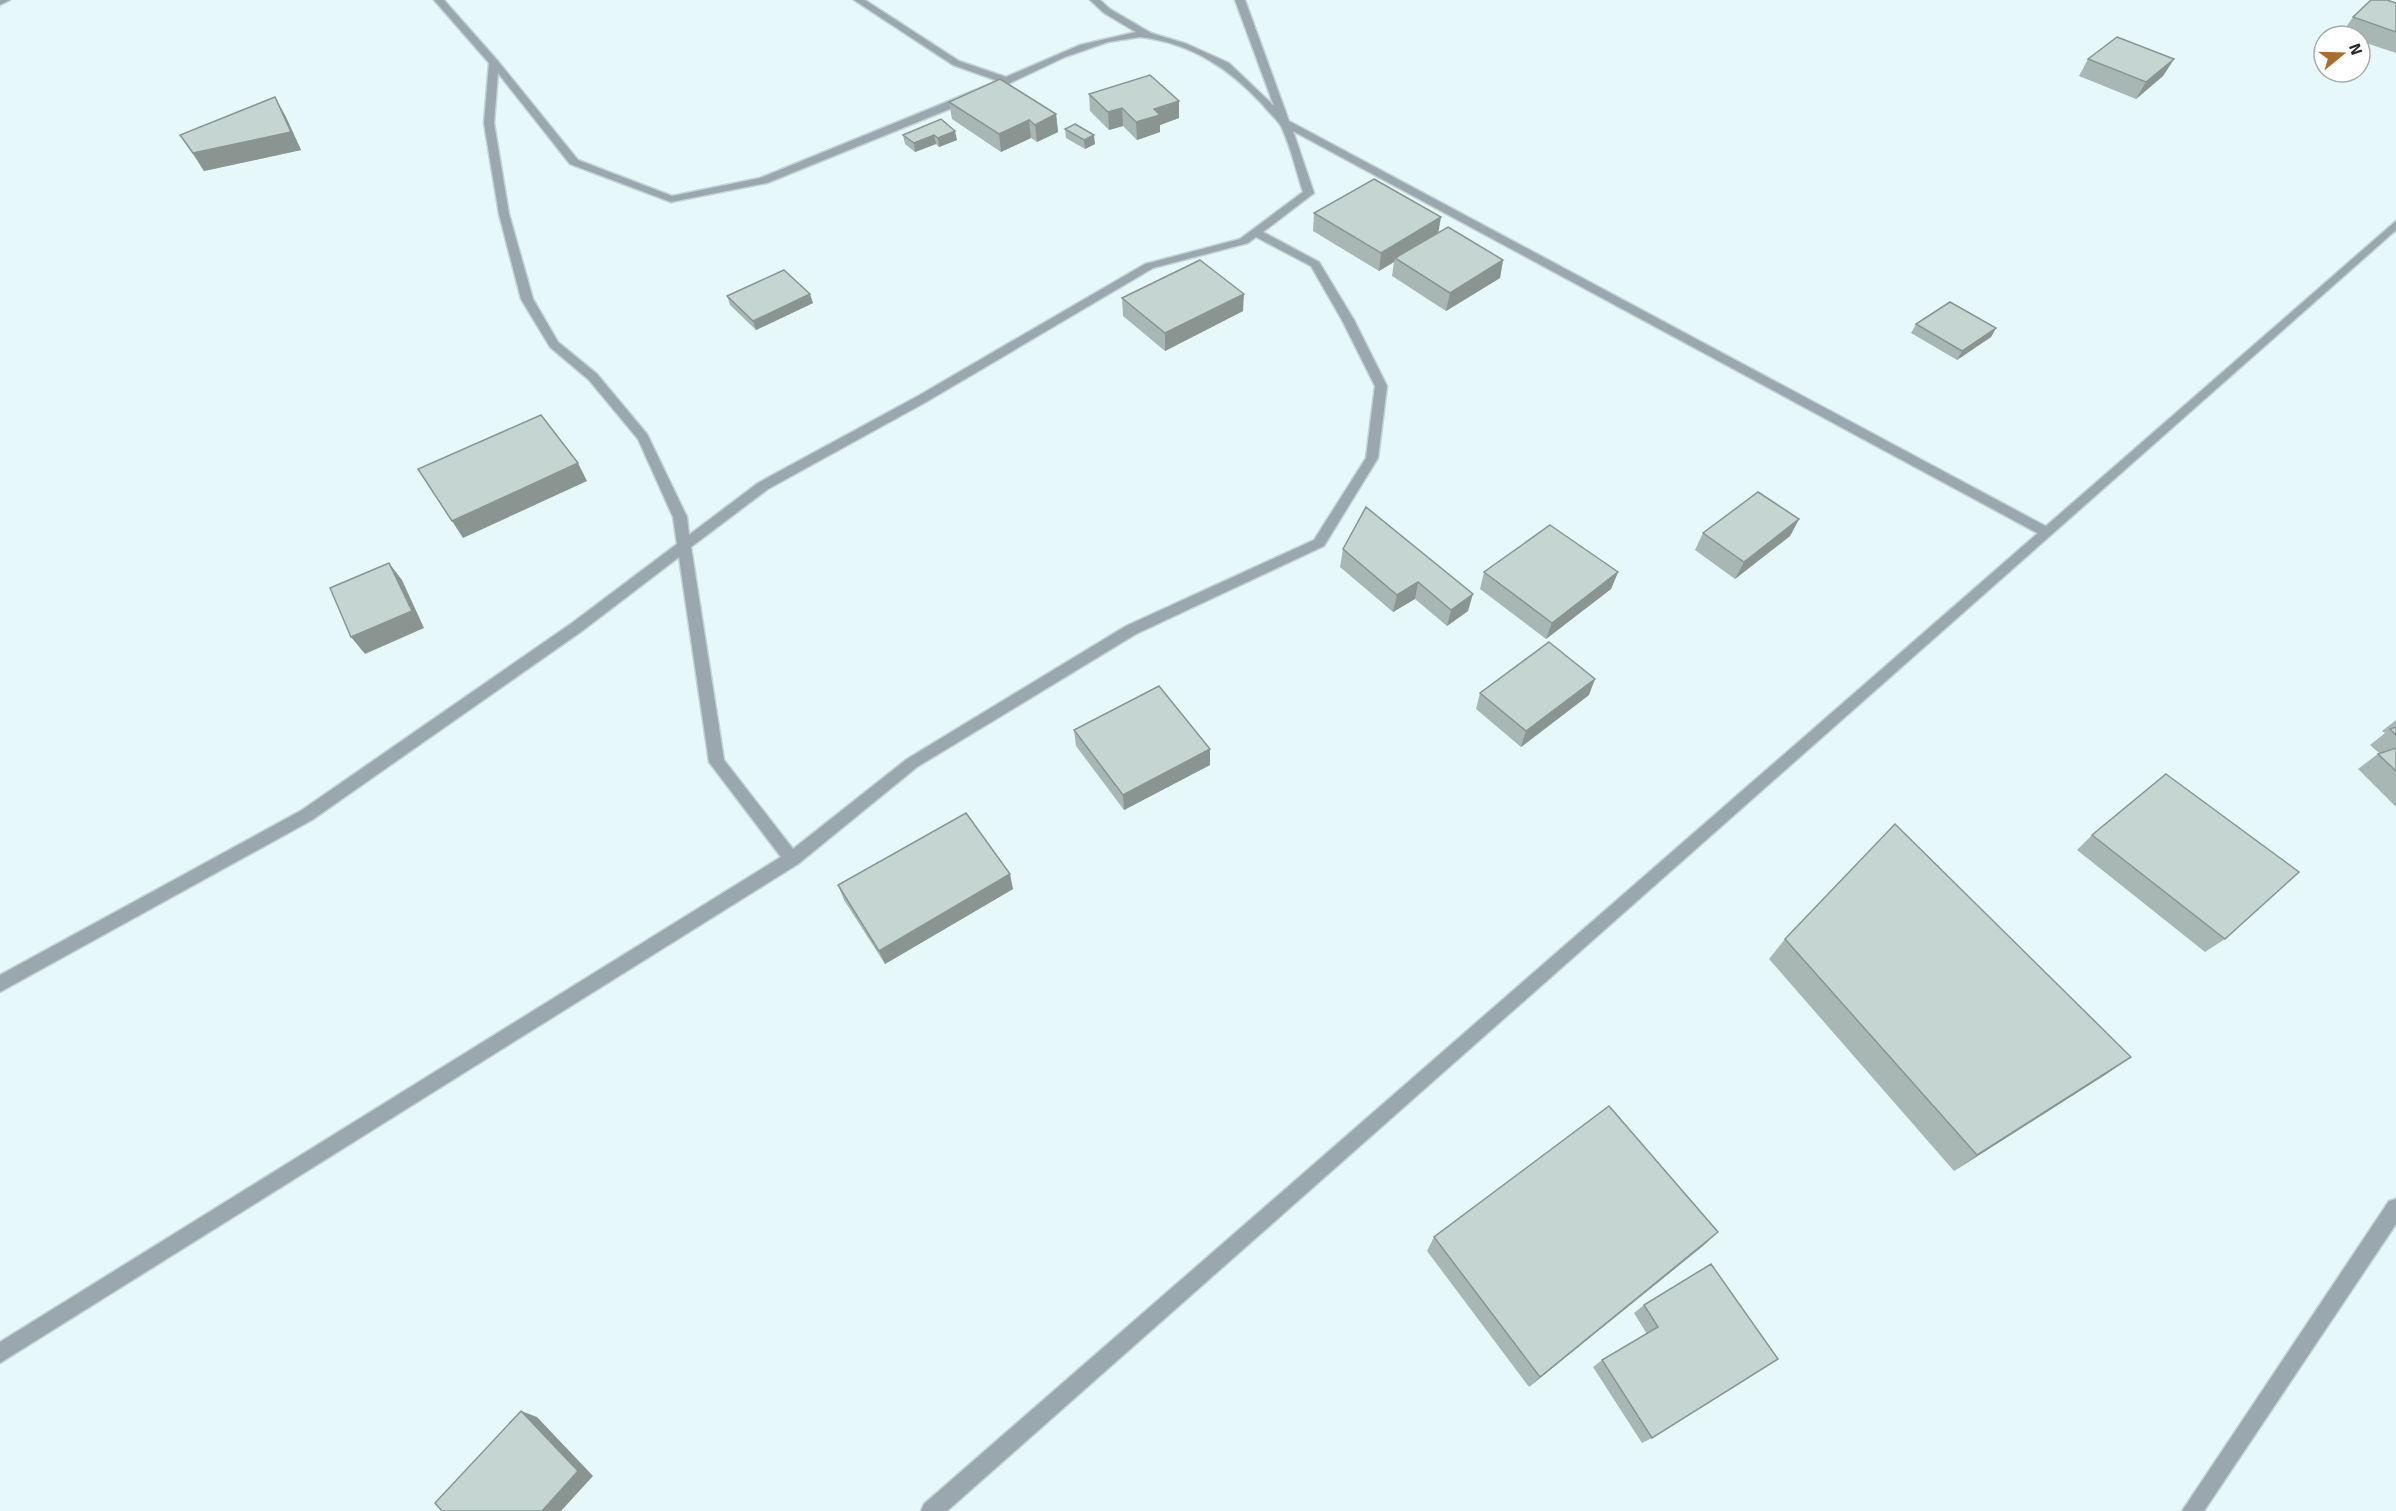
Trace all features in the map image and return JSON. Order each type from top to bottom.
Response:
[{"type":"street","points":[[0,2],[5,0]]},
{"type":"street","points":[[439,0],[494,62],[574,162],[671,199],[763,181],[986,91],[1005,80],[1110,37],[1142,34],[1194,49],[1227,66],[1285,123],[1354,158],[2046,532]]},
{"type":"street","points":[[859,0],[956,63],[1005,80]]},
{"type":"street","points":[[1095,0],[1107,11],[1155,38]]},
{"type":"street","points":[[0,984],[307,815],[578,627],[763,486],[922,399],[1149,266],[1244,241],[1309,194],[1240,0]]},
{"type":"street","points":[[494,62],[489,123],[504,214],[527,299],[554,344],[593,376],[643,437],[680,517],[717,762],[792,859]]},
{"type":"street","points":[[931,1511],[2396,224]]},
{"type":"street","points":[[0,1353],[792,859],[912,763],[1131,630],[1319,543],[1372,458],[1381,386],[1348,320],[1315,264],[1256,233]]},
{"type":"street","points":[[2192,1511],[2396,1208]]},
{"type":"building","points":[[2371,0],[2387,0],[2396,3],[2396,32],[2353,17]]},
{"type":"building","points":[[2117,37],[2174,59],[2146,82],[2088,59]]},
{"type":"building","points":[[1150,75],[1179,101],[1154,109],[1160,115],[1136,122],[1122,108],[1108,112],[1089,94]]},
{"type":"building","points":[[1000,79],[1056,114],[1035,125],[1029,120],[999,134],[949,102]]},
{"type":"building","points":[[275,97],[291,132],[193,153],[180,135]]},
{"type":"building","points":[[941,119],[955,131],[938,138],[934,135],[914,143],[903,135]]},
{"type":"building","points":[[1075,124],[1094,135],[1084,140],[1065,129]]},
{"type":"building","points":[[1374,179],[1441,217],[1381,253],[1314,213]]},
{"type":"building","points":[[1448,227],[1503,260],[1450,293],[1395,258]]},
{"type":"building","points":[[1200,260],[1244,294],[1165,333],[1122,298]]},
{"type":"building","points":[[784,270],[810,294],[753,321],[727,296]]},
{"type":"building","points":[[1950,302],[1996,328],[1962,351],[1916,324]]},
{"type":"building","points":[[541,415],[578,463],[452,521],[418,469]]},
{"type":"building","points":[[1758,492],[1799,519],[1744,562],[1703,533]]},
{"type":"building","points":[[1366,507],[1473,594],[1451,610],[1418,582],[1397,595],[1343,549]]},
{"type":"building","points":[[1550,525],[1618,572],[1552,623],[1484,572]]},
{"type":"building","points":[[389,563],[412,611],[351,637],[330,588]]},
{"type":"building","points":[[1549,642],[1595,679],[1526,731],[1480,693]]},
{"type":"building","points":[[1159,686],[1210,749],[1123,795],[1074,730]]},
{"type":"building","points":[[2396,727],[2396,735],[2390,729]]},
{"type":"building","points":[[2396,748],[2396,771],[2378,754]]},
{"type":"building","points":[[2166,774],[2299,872],[2225,939],[2092,835]]},
{"type":"building","points":[[966,813],[1010,874],[879,951],[838,885]]},
{"type":"building","points":[[1895,824],[2131,1057],[1977,1155],[1785,939]]},
{"type":"building","points":[[1609,1106],[1718,1232],[1540,1377],[1434,1237]]},
{"type":"building","points":[[1711,1264],[1778,1359],[1652,1438],[1602,1360],[1658,1327],[1644,1305]]},
{"type":"building","points":[[521,1411],[578,1471],[542,1511],[442,1511],[435,1503]]}]
